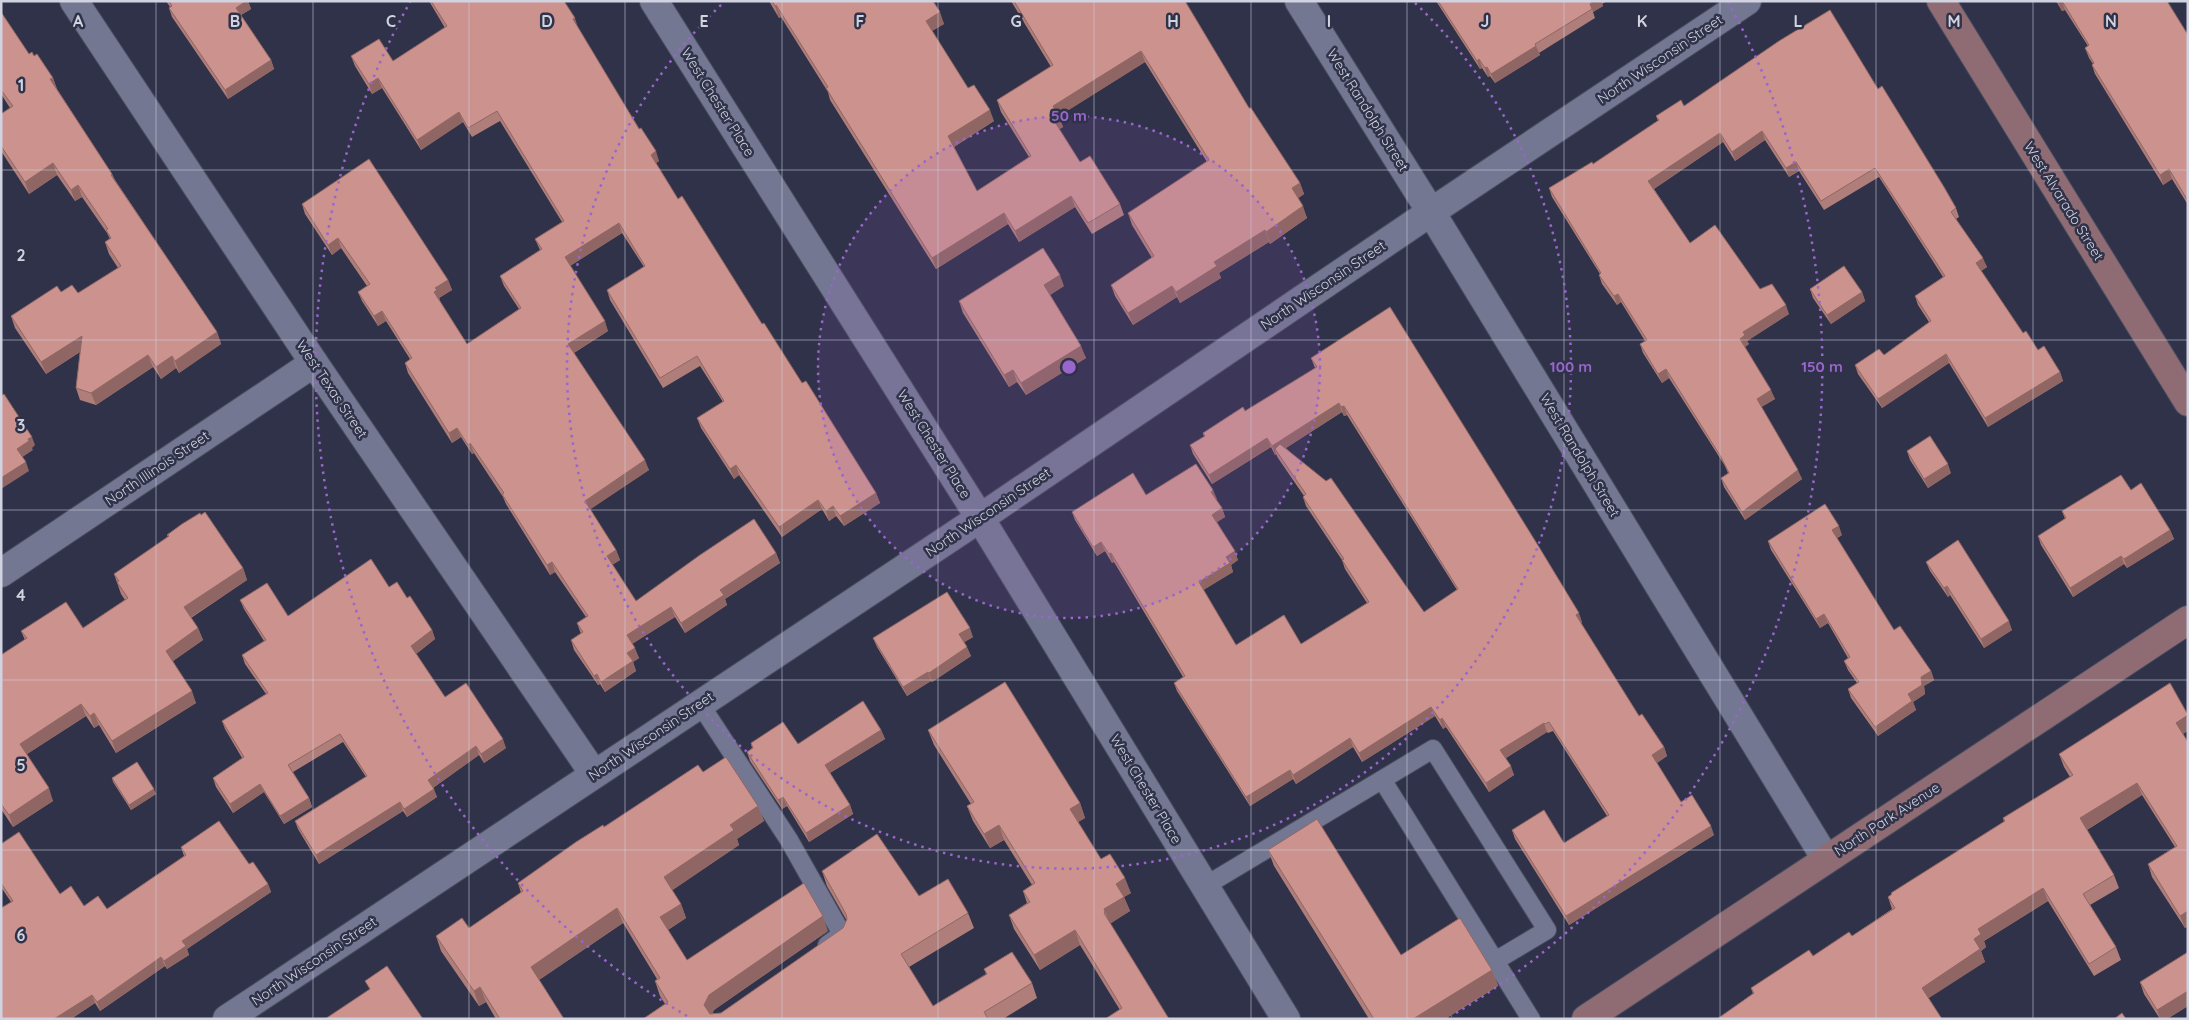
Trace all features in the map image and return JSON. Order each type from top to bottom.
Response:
[{"type":"street","name":"West Texas Street","points":[[74,1],[314,363],[594,774]]},
{"type":"street","name":"West Chester Place","points":[[654,1],[980,518],[1286,1019]]},
{"type":"street","name":"West Randolph Street","points":[[1299,1],[1431,212],[1826,860]]},
{"type":"street","name":"North Wisconsin Street","points":[[227,1019],[980,518],[1746,1]]},
{"type":"street","name":"West Alvarado Street","points":[[1941,1],[2188,402]]},
{"type":"street","name":"North Illinois Street","points":[[1,573],[314,363]]},
{"type":"street","name":"North Park Avenue","points":[[1586,1019],[2188,620]]},
{"type":"lane","points":[[700,704],[788,840],[842,934],[810,957]]},
{"type":"lane","points":[[1206,886],[1383,781],[1433,749],[1547,930],[1495,960]]},
{"type":"lane","points":[[1383,781],[1531,1019]]},
{"type":"building","points":[[169,1],[246,1],[236,8],[271,60],[225,90],[169,8],[172,6]]},
{"type":"building","points":[[431,1],[564,1],[639,129],[641,128],[656,151],[651,155],[678,199],[682,196],[762,324],[764,323],[802,383],[806,381],[876,493],[840,516],[833,506],[826,511],[818,500],[779,527],[736,465],[730,469],[697,418],[724,401],[697,356],[660,378],[607,290],[645,266],[619,223],[565,257],[605,321],[568,344],[645,460],[585,501],[616,550],[607,556],[636,601],[754,519],[776,553],[720,590],[724,595],[681,623],[671,607],[627,635],[635,648],[627,653],[633,661],[601,682],[597,674],[594,676],[571,640],[583,632],[577,623],[588,616],[552,562],[547,565],[502,494],[504,493],[470,443],[468,445],[457,428],[449,433],[405,363],[412,358],[382,311],[374,316],[358,292],[370,284],[338,238],[328,245],[302,204],[369,159],[448,280],[435,288],[437,290],[434,292],[467,344],[521,308],[500,276],[542,249],[535,239],[564,221],[497,111],[468,128],[459,112],[417,140],[378,78],[369,84],[351,56],[379,39],[393,61],[447,26]]},
{"type":"building","points":[[772,1],[933,1],[940,12],[926,21],[968,88],[974,85],[990,110],[948,136],[977,191],[1031,156],[997,100],[1053,65],[1014,1],[1185,1],[1249,108],[1251,108],[1300,183],[1292,188],[1303,206],[1266,232],[1265,230],[1214,262],[1217,266],[1176,292],[1172,286],[1128,313],[1111,285],[1154,256],[1128,213],[1209,160],[1141,51],[1053,106],[1059,115],[1053,119],[1080,162],[1090,156],[1120,204],[1088,223],[1071,196],[1015,231],[1004,213],[932,258],[826,88],[828,87]]},
{"type":"building","points":[[1438,1],[1594,1],[1590,4],[1592,9],[1491,74],[1479,59],[1477,61]]},
{"type":"building","points":[[2062,1],[2167,1],[2188,35],[2188,201],[2169,169],[2160,175],[2092,65],[2094,63],[2085,48],[2089,45]]},
{"type":"building","points":[[1830,10],[1878,89],[1882,86],[1944,187],[1956,208],[1951,212],[1983,258],[1976,263],[2023,333],[2026,331],[2038,350],[2044,346],[2060,372],[1985,418],[1946,354],[1878,399],[1855,365],[1879,349],[1884,355],[1931,321],[1915,296],[1945,276],[1875,168],[1821,201],[1796,162],[1786,168],[1762,131],[1732,152],[1720,133],[1648,181],[1690,243],[1715,225],[1760,289],[1772,284],[1786,305],[1743,332],[1745,335],[1740,339],[1771,390],[1757,399],[1798,470],[1742,512],[1721,478],[1729,473],[1721,457],[1666,369],[1658,374],[1640,344],[1647,340],[1618,294],[1614,296],[1599,275],[1601,273],[1549,188],[1592,162],[1593,164],[1659,120],[1656,116],[1681,100],[1684,106],[1779,41]]},
{"type":"building","points":[[1,12],[29,54],[32,52],[34,56],[37,54],[53,78],[50,79],[111,175],[217,332],[175,361],[172,356],[156,367],[148,355],[91,393],[76,388],[82,336],[41,362],[11,316],[57,286],[61,292],[72,285],[78,293],[121,266],[105,242],[111,238],[106,230],[108,229],[78,185],[71,190],[53,163],[25,182],[1,146],[1,114],[13,106],[1,90]]},
{"type":"building","points":[[1043,248],[1060,275],[1044,285],[1081,346],[1021,383],[1013,370],[1004,375],[959,301]]},
{"type":"building","points":[[1844,266],[1862,292],[1827,315],[1810,289]]},
{"type":"building","points":[[1390,307],[1579,613],[1576,615],[1639,716],[1642,714],[1664,747],[1652,755],[1681,802],[1692,795],[1711,826],[1566,916],[1512,830],[1544,810],[1564,843],[1609,815],[1549,722],[1544,723],[1500,750],[1511,766],[1486,783],[1442,718],[1440,720],[1431,707],[1359,753],[1350,738],[1293,775],[1290,770],[1246,797],[1174,683],[1185,676],[1111,553],[1109,554],[1101,542],[1093,547],[1072,512],[1133,473],[1146,495],[1196,464],[1222,508],[1212,515],[1235,551],[1226,557],[1230,563],[1199,582],[1236,645],[1284,615],[1301,644],[1369,602],[1342,560],[1344,559],[1303,497],[1306,494],[1275,449],[1280,444],[1326,481],[1331,478],[1424,612],[1458,589],[1344,406],[1341,407],[1339,403],[1272,446],[1267,438],[1209,475],[1190,445],[1205,436],[1203,433],[1243,407],[1245,411],[1317,367],[1311,358]]},
{"type":"building","points":[[4,394],[32,437],[17,449],[26,462],[1,478],[1,396]]},
{"type":"building","points":[[1930,436],[1948,464],[1924,479],[1907,451]]},
{"type":"building","points":[[2121,475],[2131,490],[2141,483],[2170,530],[2124,559],[2121,556],[2070,588],[2038,536],[2066,518],[2062,511]]},
{"type":"building","points":[[1825,504],[1839,526],[1832,530],[1894,630],[1900,626],[1931,671],[1921,677],[1922,685],[1908,694],[1912,701],[1875,727],[1848,689],[1859,682],[1844,661],[1850,657],[1824,614],[1816,619],[1768,541]]},
{"type":"building","points":[[205,512],[243,568],[184,607],[198,628],[166,651],[192,691],[112,741],[94,713],[90,716],[81,704],[20,744],[49,788],[9,815],[1,804],[1,655],[27,638],[21,631],[66,602],[83,628],[128,598],[114,574],[169,536],[167,535],[182,524]]},
{"type":"building","points":[[1958,540],[2009,621],[1981,639],[1947,586],[1944,588],[1926,562]]},
{"type":"building","points":[[371,559],[389,587],[397,582],[407,598],[410,596],[432,630],[411,646],[445,697],[466,683],[503,739],[481,754],[476,746],[428,780],[434,789],[404,809],[400,802],[316,855],[295,821],[367,776],[340,734],[288,765],[309,798],[280,816],[260,784],[230,804],[213,778],[244,757],[222,721],[268,693],[242,655],[266,640],[240,600],[267,583],[288,616]]},
{"type":"building","points":[[947,592],[970,628],[959,634],[967,647],[929,673],[903,687],[873,638]]},
{"type":"building","points":[[1005,682],[1080,803],[1070,809],[1101,859],[1110,854],[1125,878],[1116,884],[1124,897],[1104,909],[1104,913],[1169,1019],[1105,1019],[1122,1008],[1075,930],[1034,955],[1009,915],[1030,902],[1023,891],[1035,883],[999,825],[984,834],[967,806],[974,802],[928,730]]},
{"type":"building","points":[[2170,683],[2188,715],[2176,723],[2188,742],[2188,911],[2180,916],[2148,864],[2177,846],[2137,783],[2080,818],[2114,875],[2083,894],[2116,947],[2089,964],[2043,888],[1978,929],[1981,934],[1974,939],[1980,949],[1922,988],[1942,1019],[1717,1019],[1754,993],[1751,988],[1809,950],[1813,956],[1849,932],[1852,936],[1895,908],[1888,897],[1891,893],[2005,821],[2003,818],[2073,775],[2059,754]]},
{"type":"building","points":[[863,701],[881,730],[825,765],[850,805],[806,833],[783,797],[778,800],[747,752],[753,748],[751,743],[783,722],[798,744]]},
{"type":"building","points":[[726,757],[758,806],[730,825],[734,830],[664,877],[681,904],[660,917],[687,960],[804,883],[823,916],[709,995],[704,1005],[710,1014],[721,1013],[843,928],[847,919],[846,914],[822,871],[877,834],[919,896],[948,879],[968,913],[901,954],[933,1006],[987,974],[984,969],[1012,952],[1032,983],[984,1012],[988,1019],[643,1019],[668,1002],[655,981],[660,978],[617,908],[531,967],[564,1019],[500,1019],[480,987],[474,991],[436,936],[462,918],[469,928],[523,891],[518,883],[576,842],[603,825],[604,827],[698,765],[703,772]]},
{"type":"building","points":[[137,762],[154,789],[129,805],[112,778]]},
{"type":"building","points":[[1317,819],[1401,955],[1460,918],[1492,970],[1413,1019],[1374,1019],[1268,850]]},
{"type":"building","points":[[219,821],[249,864],[253,862],[268,884],[182,941],[186,946],[164,961],[161,957],[97,1002],[92,995],[54,1019],[1,1019],[1,908],[13,901],[1,883],[1,844],[19,832],[60,894],[71,886],[84,906],[98,896],[107,909],[186,855],[181,847]]},
{"type":"building","points":[[2188,952],[2188,991],[2157,1010],[2140,982]]},
{"type":"building","points":[[387,966],[423,1019],[325,1019],[370,989],[365,981]]},
{"type":"building","points":[[2122,1013],[2126,1019],[2114,1019]]}]
